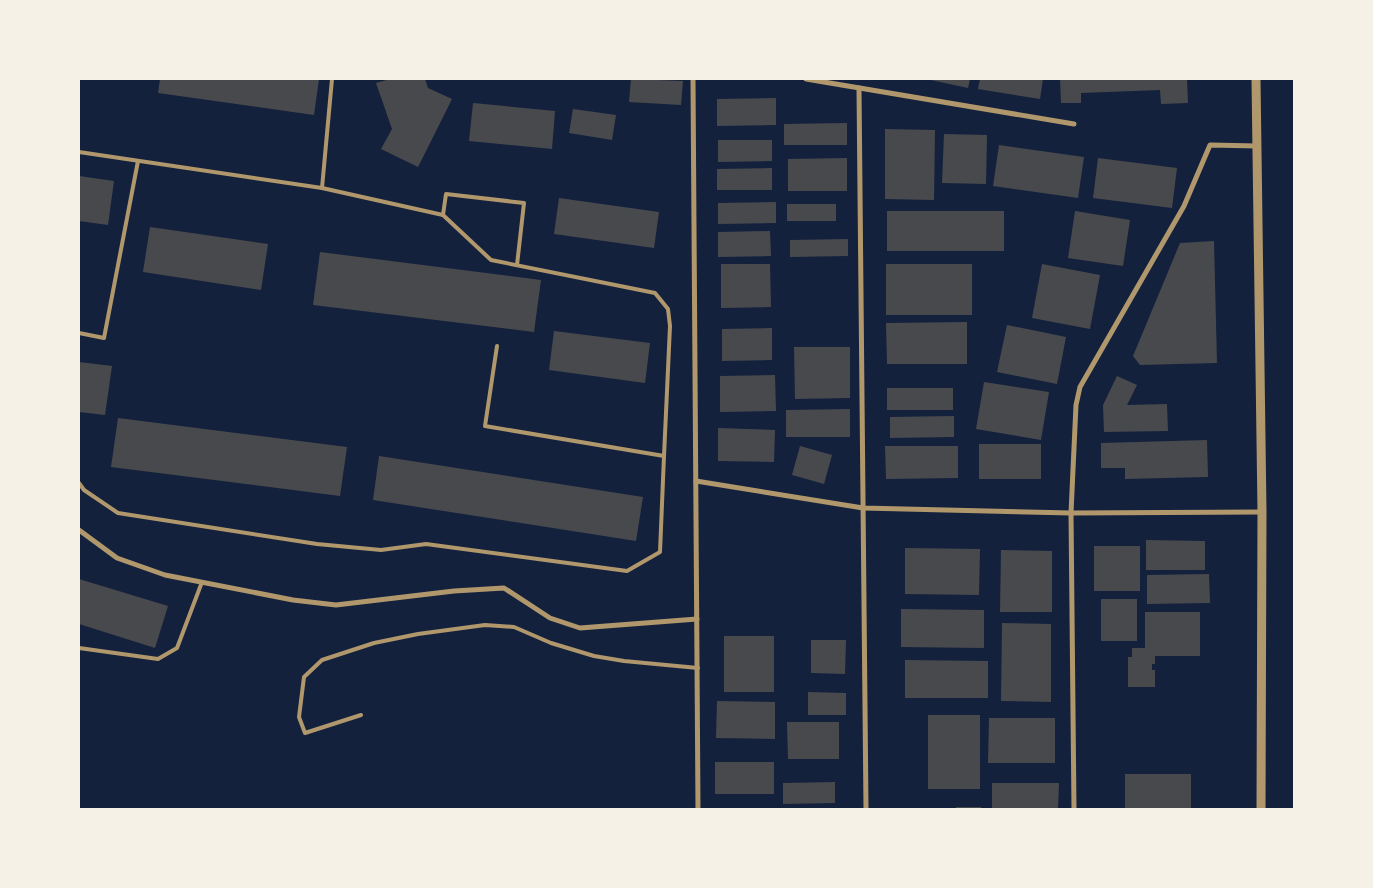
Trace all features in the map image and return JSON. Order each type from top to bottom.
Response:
[{"type":"street","points":[[693,79],[698,809]]},
{"type":"street","points":[[806,79],[1074,124]]},
{"type":"street","points":[[1256,79],[1262,512],[1262,809]]},
{"type":"street","points":[[859,88],[866,809]]},
{"type":"street","points":[[1074,809],[1071,513],[1076,405],[1080,387],[1184,206],[1210,145],[1257,146]]},
{"type":"street","points":[[696,481],[862,508],[1071,513],[1262,512]]},
{"type":"street","points":[[79,530],[117,558],[165,575],[293,600],[336,605],[454,591],[504,588],[550,618],[580,628],[697,619]]},
{"type":"lane","points":[[322,188],[332,79]]},
{"type":"lane","points":[[79,152],[322,188],[444,215],[490,260],[655,293],[668,309],[670,326],[660,552],[627,571],[426,544],[381,550],[317,544],[118,513],[84,490],[79,483]]},
{"type":"lane","points":[[79,333],[104,338],[138,161]]},
{"type":"lane","points":[[444,215],[446,194],[524,203],[517,265]]},
{"type":"lane","points":[[497,346],[485,426],[664,456]]},
{"type":"lane","points":[[79,648],[158,658],[177,648],[202,582]]},
{"type":"lane","points":[[361,715],[305,733],[298,718],[304,676],[322,660],[374,644],[458,628],[485,626],[514,627],[551,643],[594,656],[624,661],[698,668]]},
{"type":"building","points":[[160,79],[319,79],[314,115],[158,93]]},
{"type":"building","points":[[390,79],[425,79],[428,88],[452,99],[418,167],[381,149],[392,129],[376,83]]},
{"type":"building","points":[[631,79],[683,81],[681,105],[629,102]]},
{"type":"building","points":[[926,79],[970,79],[968,88]]},
{"type":"building","points":[[980,79],[1043,79],[1040,99],[978,89]]},
{"type":"building","points":[[1060,79],[1187,79],[1188,103],[1161,104],[1160,90],[1081,93],[1081,103],[1061,103]]},
{"type":"building","points":[[776,98],[776,125],[717,126],[717,99]]},
{"type":"building","points":[[473,103],[555,111],[552,149],[469,141]]},
{"type":"building","points":[[573,109],[616,115],[612,140],[569,133]]},
{"type":"building","points":[[847,123],[847,145],[784,145],[784,124]]},
{"type":"building","points":[[885,129],[935,130],[934,200],[885,199]]},
{"type":"building","points":[[944,134],[987,135],[986,184],[942,183]]},
{"type":"building","points":[[718,140],[772,140],[772,161],[718,162]]},
{"type":"building","points":[[999,145],[1084,157],[1078,198],[993,186]]},
{"type":"building","points":[[847,158],[847,191],[788,191],[788,159]]},
{"type":"building","points":[[1098,158],[1177,168],[1172,208],[1093,198]]},
{"type":"building","points":[[772,168],[772,190],[717,190],[717,169]]},
{"type":"building","points":[[79,176],[114,181],[108,225],[79,221]]},
{"type":"building","points":[[559,198],[659,212],[654,248],[554,234]]},
{"type":"building","points":[[776,202],[776,223],[718,224],[718,203]]},
{"type":"building","points":[[787,204],[836,204],[836,221],[787,221]]},
{"type":"building","points":[[887,211],[1004,211],[1004,251],[887,251]]},
{"type":"building","points":[[1075,211],[1130,220],[1123,266],[1068,258]]},
{"type":"building","points":[[150,227],[268,244],[261,290],[143,272]]},
{"type":"building","points":[[770,231],[771,256],[718,257],[718,232]]},
{"type":"building","points":[[848,239],[848,256],[790,257],[790,240]]},
{"type":"building","points":[[1214,241],[1217,363],[1140,365],[1133,356],[1180,243]]},
{"type":"building","points":[[320,252],[541,280],[534,332],[313,305]]},
{"type":"building","points":[[721,264],[770,264],[771,307],[721,308]]},
{"type":"building","points":[[886,264],[972,264],[972,315],[886,315]]},
{"type":"building","points":[[1042,264],[1100,275],[1090,329],[1032,318]]},
{"type":"building","points":[[967,322],[967,364],[887,364],[886,323]]},
{"type":"building","points":[[1007,325],[1066,337],[1057,384],[997,372]]},
{"type":"building","points":[[772,328],[772,360],[722,361],[722,329]]},
{"type":"building","points":[[554,331],[650,343],[645,383],[549,370]]},
{"type":"building","points":[[794,347],[850,347],[850,398],[795,399]]},
{"type":"building","points":[[79,362],[112,366],[105,415],[79,412]]},
{"type":"building","points":[[775,375],[776,411],[720,412],[720,376]]},
{"type":"building","points":[[1117,376],[1137,385],[1127,405],[1167,404],[1168,431],[1104,432],[1103,405]]},
{"type":"building","points":[[984,382],[1049,392],[1041,440],[976,429]]},
{"type":"building","points":[[887,388],[953,388],[953,410],[887,410]]},
{"type":"building","points":[[850,409],[850,437],[786,437],[786,410]]},
{"type":"building","points":[[954,416],[954,437],[890,438],[890,417]]},
{"type":"building","points":[[118,418],[347,447],[340,496],[111,467]]},
{"type":"building","points":[[718,428],[775,430],[774,462],[718,461]]},
{"type":"building","points":[[1207,440],[1208,477],[1125,479],[1125,468],[1101,468],[1101,443]]},
{"type":"building","points":[[979,444],[1041,444],[1041,479],[979,479]]},
{"type":"building","points":[[800,446],[832,455],[824,484],[792,475]]},
{"type":"building","points":[[885,446],[958,446],[958,478],[886,479]]},
{"type":"building","points":[[379,456],[643,497],[636,541],[373,500]]},
{"type":"building","points":[[1146,540],[1205,541],[1205,570],[1146,570]]},
{"type":"building","points":[[1094,546],[1140,546],[1140,591],[1094,591]]},
{"type":"building","points":[[905,548],[980,549],[979,595],[905,594]]},
{"type":"building","points":[[1001,550],[1052,551],[1052,612],[1000,612]]},
{"type":"building","points":[[1209,574],[1210,603],[1147,604],[1147,575]]},
{"type":"building","points":[[79,579],[168,606],[155,648],[79,624]]},
{"type":"building","points":[[1101,599],[1137,599],[1137,641],[1101,641]]},
{"type":"building","points":[[901,609],[984,610],[984,648],[901,647]]},
{"type":"building","points":[[1145,612],[1200,612],[1200,656],[1155,656],[1155,664],[1152,664],[1152,670],[1155,670],[1155,687],[1128,687],[1128,657],[1132,657],[1132,648],[1145,648]]},
{"type":"building","points":[[1002,623],[1051,624],[1051,702],[1001,701]]},
{"type":"building","points":[[724,636],[774,636],[774,692],[724,692]]},
{"type":"building","points":[[811,640],[846,640],[845,674],[811,673]]},
{"type":"building","points":[[905,660],[988,661],[988,698],[905,698]]},
{"type":"building","points":[[808,692],[846,693],[846,715],[808,715]]},
{"type":"building","points":[[717,701],[775,702],[775,739],[716,738]]},
{"type":"building","points":[[928,715],[980,715],[980,789],[928,789]]},
{"type":"building","points":[[989,718],[1055,718],[1055,763],[988,763]]},
{"type":"building","points":[[787,722],[839,722],[839,759],[788,759]]},
{"type":"building","points":[[715,762],[774,762],[774,794],[715,794]]},
{"type":"building","points":[[1125,774],[1191,774],[1191,809],[1125,809]]},
{"type":"building","points":[[835,782],[835,803],[783,804],[783,783]]},
{"type":"building","points":[[992,783],[1059,783],[1058,809],[992,809]]},
{"type":"building","points":[[956,807],[981,807],[981,809],[956,809]]}]
